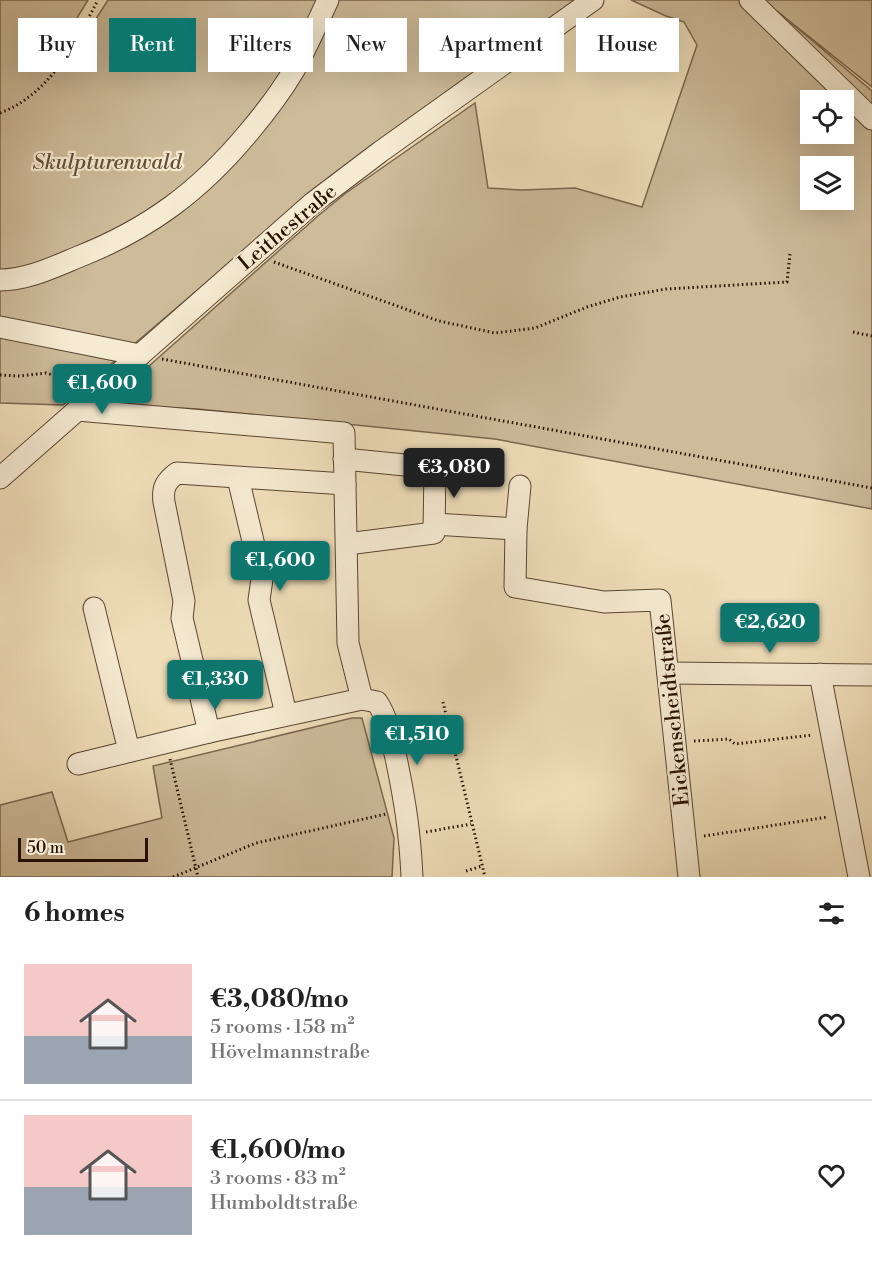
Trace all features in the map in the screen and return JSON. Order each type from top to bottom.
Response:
[{"type":"street","points":[[0,280],[32,274],[100,249],[171,208],[199,186],[225,161],[268,110],[294,70],[328,0]]},
{"type":"street","name":"Leithestraße","points":[[0,478],[252,255],[346,177],[593,0]]},
{"type":"street","points":[[750,0],[872,119]]},
{"type":"street","points":[[0,327],[140,355]]},
{"type":"street","points":[[77,410],[344,433],[348,643],[362,699]]},
{"type":"street","points":[[344,459],[435,468],[434,533],[347,544]]},
{"type":"street","points":[[209,732],[182,618],[184,601],[163,493],[165,484],[177,473],[345,484]]},
{"type":"street","points":[[238,478],[262,579],[260,600],[286,714]]},
{"type":"street","points":[[434,524],[516,529],[520,486]]},
{"type":"street","name":"Eickenscheidtstraße","points":[[516,529],[515,587],[604,602],[660,600],[689,877]]},
{"type":"street","points":[[94,608],[129,751]]},
{"type":"street","points":[[668,673],[872,675]]},
{"type":"street","points":[[820,674],[860,877]]},
{"type":"street","points":[[78,764],[286,714],[362,699],[377,702],[386,716],[407,810],[411,835],[412,877]]},
{"type":"path","points":[[0,113],[27,100],[56,71],[98,0]]},
{"type":"path","points":[[252,255],[439,321],[495,333],[535,328],[587,307],[620,297],[666,290],[787,282],[790,255]]},
{"type":"path","points":[[853,333],[872,336]]},
{"type":"path","points":[[140,355],[872,488]]},
{"type":"path","points":[[0,375],[20,376],[46,373],[103,389]]},
{"type":"path","points":[[443,702],[485,877]]},
{"type":"path","points":[[675,742],[729,739],[735,744],[832,733]]},
{"type":"path","points":[[166,742],[198,877]]},
{"type":"path","points":[[173,877],[256,843],[407,810]]},
{"type":"path","points":[[685,839],[848,814]]},
{"type":"path","points":[[411,835],[471,824]]},
{"type":"path","points":[[466,871],[482,866]]},
{"type":"green space","name":"Skulpturenwald","points":[[0,0],[88,0],[77,18],[18,18],[18,72],[97,72],[97,18],[108,0],[577,0],[552,18],[419,18],[419,72],[478,72],[308,196],[133,345],[0,322]]},
{"type":"green space","points":[[631,0],[872,0],[872,87],[777,11],[872,91],[872,509],[495,439],[198,409],[121,405],[118,402],[119,396],[149,366],[319,215],[346,193],[475,103],[488,188],[522,190],[575,188],[642,207],[697,45],[684,22],[679,20],[679,18],[672,18]]},
{"type":"green space","points":[[0,331],[117,359],[63,405],[0,403]]},
{"type":"green space","points":[[352,718],[362,718],[394,838],[392,877],[0,877],[0,805],[52,792],[68,842],[162,818],[153,766]]}]
